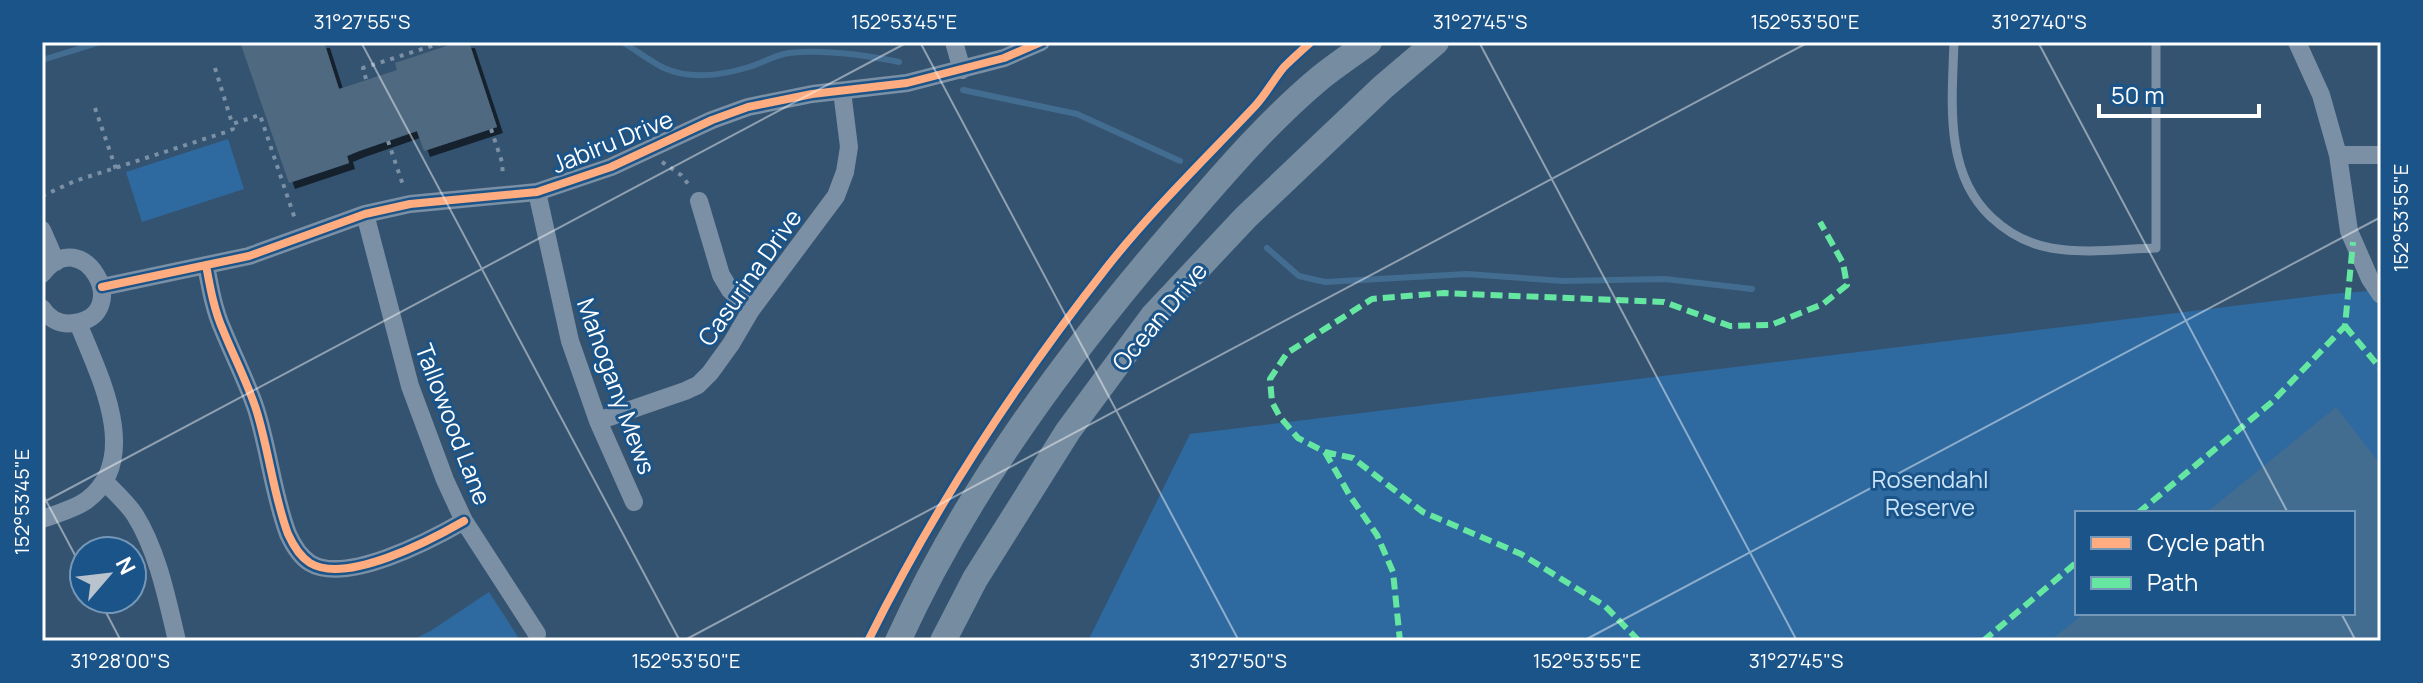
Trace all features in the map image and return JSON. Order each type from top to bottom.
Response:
[{"type":"main road","name":"Ocean Drive","points":[[898,641],[950,540],[988,478],[1086,339],[1154,254],[1246,149],[1320,78],[1369,42]]},
{"type":"main road","name":"Ocean Drive","points":[[943,641],[975,579],[1068,431],[1153,316],[1246,217],[1383,87],[1436,42]]},
{"type":"street","points":[[954,42],[962,70]]},
{"type":"street","name":"Jabiru Drive","points":[[102,287],[249,256],[365,214],[410,204],[537,192],[581,179],[748,107],[778,99],[907,83],[1004,58],[1041,42]]},
{"type":"street","points":[[2297,42],[2321,95],[2338,155],[2349,231],[2370,279],[2381,295]]},
{"type":"street","name":"Casurina Drive","points":[[598,421],[698,385],[710,373],[751,310],[836,196],[845,172],[849,147],[842,91]]},
{"type":"street","points":[[2338,155],[2381,155]]},
{"type":"street","name":"Mahogany Mews","points":[[537,192],[570,341],[598,421],[634,502]]},
{"type":"street","points":[[699,201],[721,275],[730,290],[751,310]]},
{"type":"street","name":"Tallowood Lane","points":[[365,214],[410,386],[445,480],[464,521],[537,634]]},
{"type":"street","points":[[42,230],[49,268],[75,259],[85,263],[99,277],[102,287],[102,298],[97,309],[89,318],[78,323],[56,321],[42,308]]},
{"type":"street","points":[[206,265],[223,330],[256,408],[280,509],[297,551],[309,562],[323,568],[345,568],[386,558],[428,542],[464,521]]},
{"type":"street","points":[[42,519],[86,501],[105,482],[114,452],[113,417],[78,323]]},
{"type":"street","points":[[105,482],[134,513],[147,539],[162,581],[177,641]]},
{"type":"lane","points":[[1954,42],[1955,141],[1961,172],[1972,195],[1983,210],[2009,233],[2051,248],[2083,250],[2156,248],[2156,42]]},
{"type":"path","points":[[366,79],[363,68],[444,42]]},
{"type":"path","points":[[42,196],[75,181],[233,129],[215,68]]},
{"type":"path","points":[[95,108],[116,169]]},
{"type":"path","points":[[232,124],[260,115],[301,236]]},
{"type":"path","points":[[491,129],[502,162],[506,195]]},
{"type":"path","points":[[388,141],[410,204]]},
{"type":"path","points":[[649,149],[681,175],[699,201]]},
{"type":"green space","points":[[228,139],[244,189],[142,222],[126,172]]},
{"type":"green space","name":"Rosendahl Reserve","points":[[2381,290],[2381,641],[1088,641],[1190,434]]},
{"type":"green space","points":[[489,592],[518,637],[512,641],[411,641],[432,630]]},
{"type":"shaded area","points":[[2336,407],[2381,465],[2381,641],[2050,641],[2082,615],[2355,615],[2355,511],[2208,511]]},
{"type":"building","points":[[240,42],[324,42],[339,89],[397,70],[395,63],[458,42],[469,42],[497,127],[424,151],[417,131],[347,156],[349,163],[289,183]]},
{"type":"waterway","points":[[42,60],[101,42]]},
{"type":"waterway","points":[[622,42],[664,68],[695,75],[728,72],[784,54],[803,52],[845,53],[899,62]]},
{"type":"waterway","points":[[963,90],[1077,114],[1180,161]]},
{"type":"waterway","points":[[1267,248],[1299,276],[1325,282],[1467,274],[1563,281],[1665,279],[1752,289]]},
{"type":"marked path","points":[[1639,641],[1605,606],[1521,554],[1423,512],[1353,458],[1325,452],[1298,438],[1272,402],[1270,379],[1287,353],[1372,299],[1444,293],[1664,302],[1730,326],[1771,325],[1823,304],[1847,285],[1843,263],[1820,222]]},
{"type":"marked path","points":[[2140,511],[2272,402],[2345,326],[2353,242]]},
{"type":"marked path","points":[[2345,326],[2381,369]]},
{"type":"marked path","points":[[1325,452],[1377,535],[1393,572],[1400,641]]},
{"type":"marked path","points":[[1983,641],[2075,564]]},
{"type":"cycle path","points":[[102,287],[249,256],[365,214],[410,204],[537,192],[611,167],[712,120],[748,107],[812,94],[907,83],[1004,58],[1041,42]]},
{"type":"cycle path","points":[[868,641],[948,495],[1008,402],[1073,311],[1142,225],[1255,106],[1284,67],[1311,42]]},
{"type":"cycle path","points":[[206,265],[217,314],[256,409],[283,519],[292,542],[303,557],[326,568],[366,564],[431,539],[464,521]]}]
